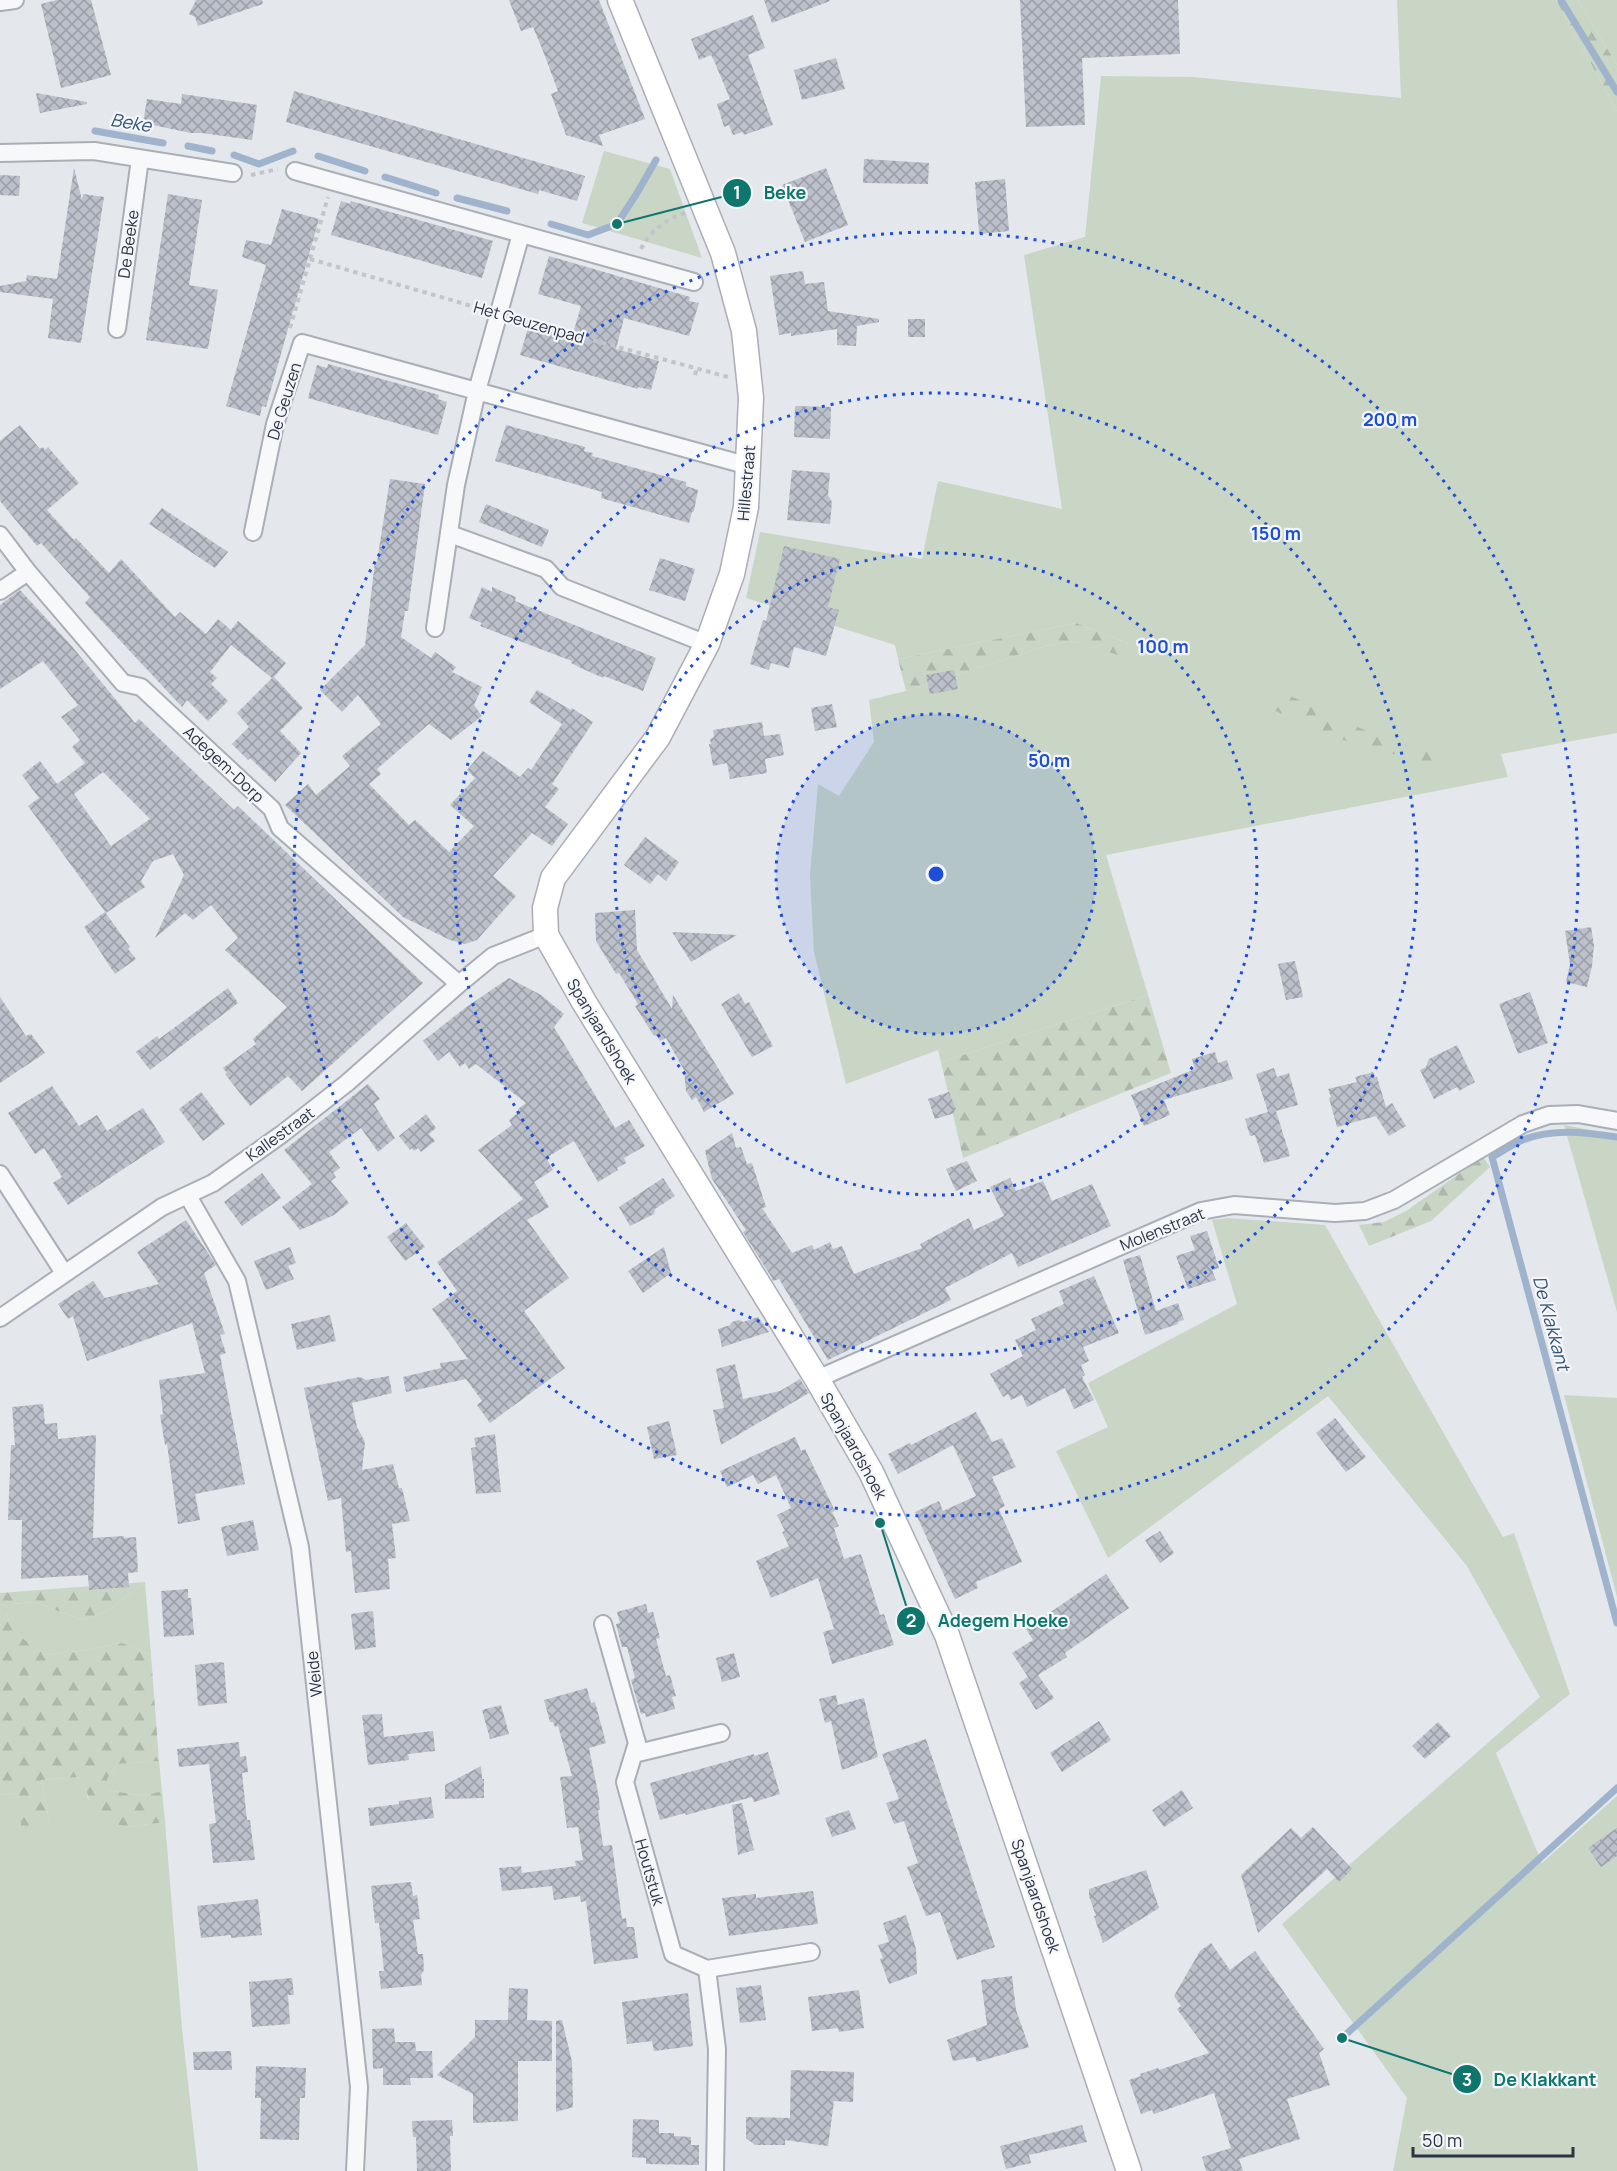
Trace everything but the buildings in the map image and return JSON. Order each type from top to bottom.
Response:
[{"type":"street","points":[[0,2],[15,0]]},
{"type":"street","name":"Hillestraat","points":[[546,935],[545,908],[554,878],[658,737],[707,644],[732,574],[746,507],[751,398],[744,331],[723,253],[620,0]]},
{"type":"street","points":[[0,153],[94,151],[233,173]]},
{"type":"street","name":"De Beeke","points":[[117,329],[140,159]]},
{"type":"street","points":[[295,171],[694,282]]},
{"type":"street","points":[[435,628],[456,485],[477,391],[520,234]]},
{"type":"street","name":"De Geuzen","points":[[253,532],[274,424],[302,343],[749,466]]},
{"type":"street","points":[[450,534],[546,569],[562,587],[707,644]]},
{"type":"street","name":"Adegem-Dorp","points":[[0,535],[28,572],[123,683],[141,687],[272,809],[280,828],[459,984]]},
{"type":"street","points":[[0,591],[28,572]]},
{"type":"street","name":"Kallestraat","points":[[0,1318],[162,1207],[213,1183],[282,1134],[347,1083],[493,956],[546,935]]},
{"type":"street","name":"Spanjaardshoek","points":[[546,935],[584,1002],[817,1379],[871,1472],[947,1635],[1129,2171]]},
{"type":"street","name":"Molenstraat","points":[[817,1379],[1201,1211],[1234,1205],[1335,1213],[1365,1211],[1394,1200],[1523,1124],[1549,1115],[1578,1114],[1617,1121]]},
{"type":"street","points":[[0,1174],[64,1273]]},
{"type":"street","name":"Weide","points":[[188,1196],[237,1281],[300,1547],[359,2087],[355,2171]]},
{"type":"street","name":"Houtstuk","points":[[603,1624],[637,1743],[625,1782],[673,1954],[707,1969]]},
{"type":"street","points":[[634,1754],[721,1733]]},
{"type":"street","points":[[714,2171],[717,2049],[707,1969],[811,1952]]},
{"type":"path","points":[[233,173],[244,177],[283,168],[295,171]]},
{"type":"path","points":[[302,343],[290,328],[332,181]]},
{"type":"path","points":[[633,265],[645,241],[667,219],[703,205]]},
{"type":"path","name":"Het Geuzenpad","points":[[310,259],[497,314],[749,382]]},
{"type":"path","points":[[695,375],[697,368]]},
{"type":"green space","points":[[1397,0],[1556,0],[1617,111],[1617,733],[1501,754],[1508,777],[1106,855],[1148,995],[941,1062],[938,1050],[846,1084],[814,952],[810,875],[818,784],[839,796],[874,742],[869,700],[906,691],[1049,645],[1074,641],[1124,656],[1128,643],[1076,623],[898,659],[895,645],[746,598],[760,532],[922,559],[938,481],[1062,509],[1024,255],[1085,237],[1101,76],[1193,77],[1401,98]]},
{"type":"green space","points":[[1556,0],[1578,0],[1617,65],[1617,111]]},
{"type":"green space","points":[[1578,0],[1617,0],[1617,65]]},
{"type":"green space","points":[[604,151],[670,169],[702,258],[582,223]]},
{"type":"green space","points":[[1076,623],[1128,643],[1124,657],[1074,641],[1049,645],[906,691],[898,659]]},
{"type":"green space","points":[[1278,693],[1376,734],[1440,755],[1432,764],[1351,743],[1273,710],[1274,699]]},
{"type":"green space","points":[[1148,995],[1171,1073],[963,1158],[941,1062]]},
{"type":"green space","points":[[1564,1125],[1617,1135],[1617,1312]]},
{"type":"green space","points":[[1483,1157],[1490,1167],[1431,1221],[1369,1246],[1359,1225],[1384,1222],[1406,1211]]},
{"type":"green space","points":[[1227,1218],[1325,1225],[1503,1537],[1514,1533],[1570,1694],[1496,1753],[1542,1863],[1617,1796],[1617,2171],[1393,2171],[1407,2098],[1282,1924],[1540,1697],[1467,1566],[1328,1396],[1108,1558],[1056,1451],[1108,1427],[1088,1383],[1237,1304],[1212,1220]]},
{"type":"green space","points":[[1564,1395],[1617,1398],[1617,1597]]},
{"type":"green space","points":[[145,1582],[151,1655],[122,1643],[89,1650],[45,1655],[13,1632],[6,1612],[12,1604],[34,1602],[82,1620],[108,1611]]},
{"type":"green space","points":[[145,1582],[108,1611],[82,1620],[34,1602],[12,1604],[6,1613],[14,1632],[45,1655],[89,1650],[122,1643],[151,1655],[159,1761],[117,1764],[107,1779],[107,1790],[144,1796],[162,1791],[165,1822],[127,1827],[95,1818],[82,1777],[41,1780],[50,1824],[21,1827],[19,1793],[0,1795],[0,1593]]},
{"type":"green space","points":[[159,1761],[162,1791],[144,1796],[107,1790],[107,1779],[117,1764]]},
{"type":"green space","points":[[83,1777],[88,1799],[127,1827],[165,1822],[182,2029],[198,2171],[0,2171],[0,1795],[19,1793],[50,1824],[41,1780]]},
{"type":"waterway","name":"Beke","points":[[1561,0],[1617,92]]},
{"type":"waterway","name":"Beke","points":[[95,131],[163,143]]},
{"type":"waterway","name":"Beke","points":[[188,146],[212,151]]},
{"type":"waterway","name":"Beke","points":[[234,155],[259,164],[293,151]]},
{"type":"waterway","name":"Beke","points":[[318,156],[365,171]]},
{"type":"waterway","name":"Beke","points":[[551,224],[588,235],[617,224],[656,160]]},
{"type":"waterway","name":"Beke","points":[[385,177],[436,193]]},
{"type":"waterway","name":"Beke","points":[[457,198],[507,211]]},
{"type":"waterway","name":"De Klakkant","points":[[1617,1137],[1580,1133],[1544,1134],[1520,1141],[1492,1157],[1617,1623]]},
{"type":"waterway","name":"De Klakkant","points":[[1342,2038],[1617,1788]]},
{"type":"place","name":"Beke","points":[[617,224]]},
{"type":"place","name":"Adegem Hoeke","points":[[880,1523]]},
{"type":"place","name":"De Klakkant","points":[[1342,2038]]}]
